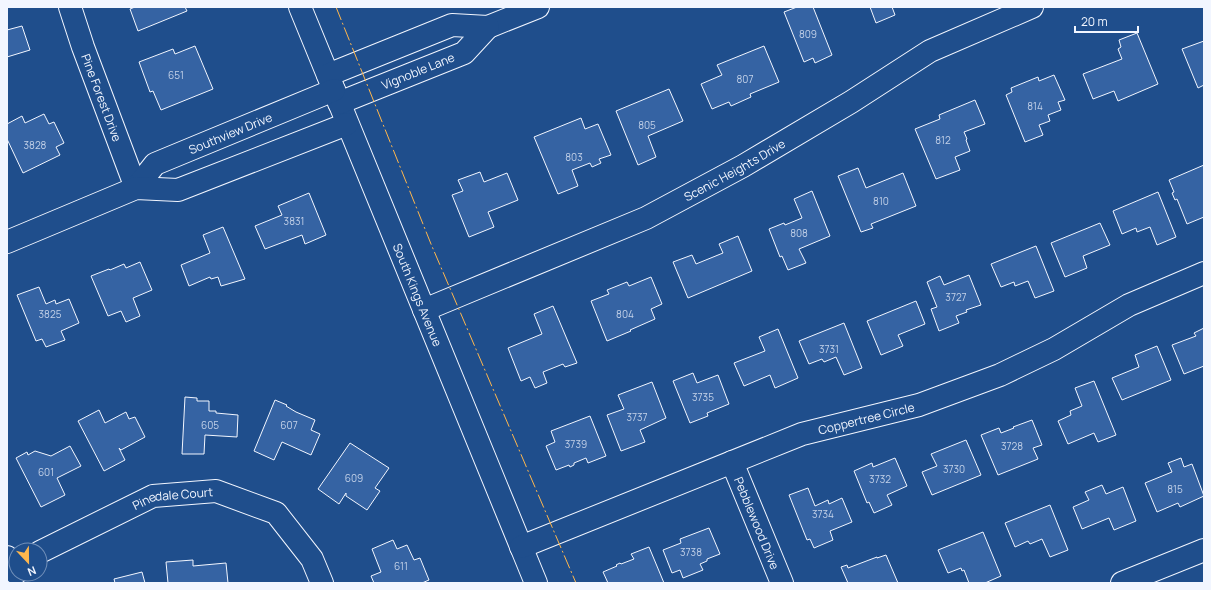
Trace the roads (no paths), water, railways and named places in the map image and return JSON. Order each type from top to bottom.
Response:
[{"type":"street","name":"Pine Forest Drive","points":[[70,7],[136,188]]},
{"type":"street","name":"South Kings Avenue","points":[[300,7],[536,583]]},
{"type":"street","name":"Vignoble Lane","points":[[334,89],[452,25],[488,27],[538,7]]},
{"type":"street","name":"Scenic Heights Drive","points":[[424,310],[646,218],[744,166],[851,102],[930,51],[1032,7]]},
{"type":"street","name":"Vignoble Lane","points":[[334,89],[464,53],[488,27]]},
{"type":"street","name":"Southview Drive","points":[[136,188],[155,164],[334,89]]},
{"type":"street","name":"Southview Drive","points":[[7,242],[136,188],[178,190],[347,124]]},
{"type":"street","name":"Coppertree Circle","points":[[521,547],[802,434],[919,405],[1000,375],[1054,349],[1128,305],[1204,273]]},
{"type":"street","name":"Pebblewood Drive","points":[[732,462],[782,583]]},
{"type":"street","name":"Pinedale Court","points":[[48,548],[153,496],[216,491],[276,514],[312,559],[322,583]]},
{"type":"street","points":[[1122,583],[1204,550]]}]
